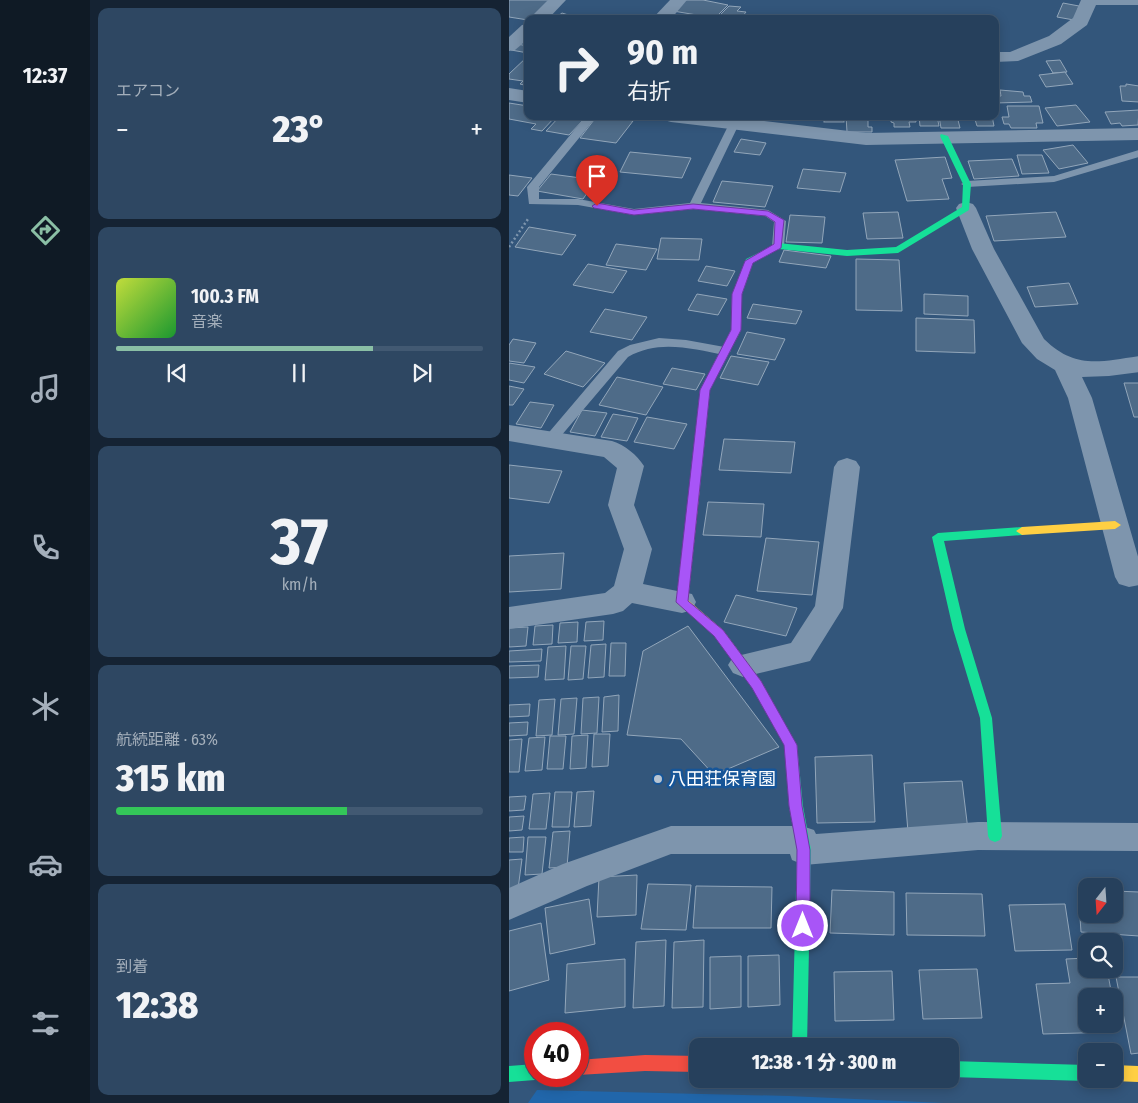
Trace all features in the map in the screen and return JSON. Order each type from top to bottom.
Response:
[{"type":"street","points":[[542,15],[558,0]]},
{"type":"street","points":[[665,15],[679,0]]},
{"type":"street","points":[[999,57],[1012,57],[1055,40],[1081,21],[1089,0],[1138,0]]},
{"type":"street","points":[[509,46],[524,32]]},
{"type":"street","points":[[509,94],[524,96]]},
{"type":"street","points":[[702,120],[866,140],[944,136],[1138,134]]},
{"type":"street","points":[[883,120],[895,138]]},
{"type":"street","points":[[969,120],[975,136]]},
{"type":"street","points":[[944,136],[967,184],[966,208],[983,249],[1034,343],[1045,356],[1066,367],[1093,370],[1138,364]]},
{"type":"street","points":[[682,602],[705,390],[736,330],[737,294],[749,261],[778,246],[847,253],[898,250],[966,208]]},
{"type":"street","points":[[1066,367],[1079,398],[1129,577]]},
{"type":"street","points":[[509,433],[612,450],[631,466],[621,505],[638,549],[627,591],[613,603],[509,618]]},
{"type":"street","points":[[743,666],[800,653],[829,608],[847,467]]},
{"type":"street","points":[[995,836],[986,718],[959,630],[938,537],[1115,525]]},
{"type":"street","points":[[627,591],[682,602],[719,633],[757,684],[791,745],[796,806],[803,845],[800,1038]]},
{"type":"street","points":[[509,904],[575,876],[671,840],[803,845],[995,836],[1138,837]]},
{"type":"street","points":[[589,1067],[645,1063],[689,1064]]},
{"type":"street","points":[[959,1069],[1078,1073]]},
{"type":"street","points":[[509,1074],[524,1073]]},
{"type":"street","points":[[1123,1073],[1138,1074]]},
{"type":"lane","points":[[589,120],[533,187],[533,202],[578,202],[634,212],[693,206],[768,213],[780,220],[778,246]]},
{"type":"lane","points":[[693,206],[734,124]]},
{"type":"lane","points":[[967,184],[1053,179],[1075,174],[1138,153]]},
{"type":"lane","points":[[549,440],[623,354],[634,346],[653,342],[725,351]]},
{"type":"path","points":[[509,247],[529,219],[533,202]]},
{"type":"shaded area","points":[[537,1090],[789,1096],[944,1103],[528,1103]]},
{"type":"building","points":[[509,0],[553,0],[536,15],[524,15],[524,19],[509,17]]},
{"type":"building","points":[[684,0],[703,0],[728,5],[718,15],[697,15],[673,11]]},
{"type":"building","points":[[1063,3],[1079,6],[1074,20],[1057,17]]},
{"type":"building","points":[[729,6],[741,7],[737,11],[746,12],[744,15],[720,15]]},
{"type":"building","points":[[517,44],[524,45],[524,52],[511,50]]},
{"type":"building","points":[[524,60],[524,85],[520,84],[523,81],[509,79],[509,74]]},
{"type":"building","points":[[1060,60],[1067,72],[1053,73],[1046,61]]},
{"type":"building","points":[[1065,72],[1073,84],[1046,87],[1039,75]]},
{"type":"building","points":[[1126,84],[1139,86],[1139,102],[1122,101],[1120,86],[1126,86]]},
{"type":"building","points":[[1000,90],[1023,92],[1024,96],[1030,96],[1032,102],[999,103],[999,96],[1001,96]]},
{"type":"building","points":[[509,103],[524,105],[524,120],[552,120],[542,131],[531,129],[536,124],[509,119]]},
{"type":"building","points":[[1076,105],[1090,122],[1057,126],[1045,108]]},
{"type":"building","points":[[1007,106],[1039,106],[1043,123],[1036,123],[1037,128],[1011,128],[1009,124],[1004,124],[1002,117],[1009,117]]},
{"type":"building","points":[[1139,110],[1138,125],[1122,126],[1120,123],[1111,124],[1105,112]]},
{"type":"building","points":[[556,120],[583,120],[569,135],[546,131]]},
{"type":"building","points":[[594,120],[633,121],[616,143],[580,138]]},
{"type":"building","points":[[824,120],[844,120],[844,122],[824,122]]},
{"type":"building","points":[[846,120],[868,120],[868,127],[872,127],[872,132],[847,132]]},
{"type":"building","points":[[891,120],[916,120],[916,122],[909,122],[910,127],[894,127],[894,123]]},
{"type":"building","points":[[919,120],[938,120],[939,126],[920,126]]},
{"type":"building","points":[[940,120],[958,120],[960,128],[941,128]]},
{"type":"building","points":[[975,120],[993,120],[994,126],[977,126]]},
{"type":"building","points":[[741,139],[766,143],[760,155],[734,152]]},
{"type":"building","points":[[1073,145],[1088,163],[1059,169],[1043,150]]},
{"type":"building","points":[[630,152],[691,158],[682,178],[620,172]]},
{"type":"building","points":[[1017,155],[1042,155],[1049,173],[1022,174]]},
{"type":"building","points":[[945,157],[952,178],[942,179],[949,199],[907,201],[895,160]]},
{"type":"building","points":[[1012,159],[1019,176],[974,179],[968,161]]},
{"type":"building","points":[[803,169],[846,173],[840,192],[797,188]]},
{"type":"building","points":[[551,174],[596,180],[583,199],[537,191]]},
{"type":"building","points":[[509,175],[532,178],[518,196],[509,195]]},
{"type":"building","points":[[722,181],[773,186],[765,207],[713,202]]},
{"type":"building","points":[[898,212],[903,238],[867,239],[863,213]]},
{"type":"building","points":[[1056,212],[1066,237],[994,241],[986,216]]},
{"type":"building","points":[[790,215],[825,217],[822,243],[786,242]]},
{"type":"building","points":[[529,227],[576,235],[562,255],[515,247]]},
{"type":"building","points":[[661,238],[702,239],[699,260],[657,259]]},
{"type":"building","points":[[616,244],[657,249],[646,270],[606,265]]},
{"type":"building","points":[[784,250],[831,256],[826,268],[779,262]]},
{"type":"building","points":[[856,259],[899,260],[902,311],[856,310]]},
{"type":"building","points":[[588,264],[627,271],[613,293],[573,285]]},
{"type":"building","points":[[706,266],[735,271],[727,286],[698,281]]},
{"type":"building","points":[[1069,283],[1078,304],[1035,307],[1027,287]]},
{"type":"building","points":[[697,294],[727,299],[718,315],[688,310]]},
{"type":"building","points":[[924,294],[968,296],[968,316],[924,314]]},
{"type":"building","points":[[753,304],[802,311],[796,324],[747,318]]},
{"type":"building","points":[[605,309],[647,317],[632,340],[590,332]]},
{"type":"building","points":[[916,318],[974,320],[975,353],[916,351]]},
{"type":"building","points":[[747,332],[785,339],[775,360],[737,354]]},
{"type":"building","points":[[513,339],[536,343],[524,363],[509,361],[509,345]]},
{"type":"building","points":[[566,351],[605,363],[583,387],[544,374]]},
{"type":"building","points":[[731,356],[769,362],[758,385],[720,378]]},
{"type":"building","points":[[509,363],[535,367],[524,383],[509,380]]},
{"type":"building","points":[[672,368],[705,374],[696,390],[663,384]]},
{"type":"building","points":[[617,377],[663,387],[646,415],[599,405]]},
{"type":"building","points":[[1124,383],[1139,383],[1139,417],[1134,417]]},
{"type":"building","points":[[509,386],[524,389],[513,405],[509,405]]},
{"type":"building","points":[[530,402],[554,405],[541,428],[516,424]]},
{"type":"building","points":[[582,410],[607,413],[595,436],[570,432]]},
{"type":"building","points":[[613,414],[638,418],[627,441],[601,437]]},
{"type":"building","points":[[647,417],[687,424],[674,449],[634,442]]},
{"type":"building","points":[[724,439],[795,442],[791,473],[719,470]]},
{"type":"building","points":[[509,465],[562,471],[549,503],[509,498]]},
{"type":"building","points":[[708,502],[764,504],[761,537],[703,535]]},
{"type":"building","points":[[766,538],[819,542],[812,595],[757,591]]},
{"type":"building","points":[[564,553],[561,589],[509,592],[509,556]]},
{"type":"building","points":[[736,595],[797,608],[786,636],[724,622]]},
{"type":"building","points":[[604,621],[603,640],[584,641],[586,622]]},
{"type":"building","points":[[578,622],[577,642],[558,643],[560,623]]},
{"type":"building","points":[[553,625],[552,644],[533,645],[535,626]]},
{"type":"building","points":[[688,626],[779,747],[714,775],[681,739],[627,735],[643,651]]},
{"type":"building","points":[[528,627],[526,646],[509,647],[509,628]]},
{"type":"building","points":[[611,643],[626,643],[625,676],[609,676]]},
{"type":"building","points":[[606,644],[604,677],[588,678],[591,645]]},
{"type":"building","points":[[566,646],[564,679],[545,680],[548,647]]},
{"type":"building","points":[[571,646],[586,646],[583,679],[568,680]]},
{"type":"building","points":[[542,649],[541,661],[509,662],[509,651]]},
{"type":"building","points":[[539,665],[538,677],[509,678],[509,666]]},
{"type":"building","points":[[619,695],[618,731],[602,732],[604,697]]},
{"type":"building","points":[[599,697],[597,733],[581,734],[583,698]]},
{"type":"building","points":[[577,698],[574,734],[558,735],[561,699]]},
{"type":"building","points":[[555,699],[552,735],[536,736],[539,700]]},
{"type":"building","points":[[530,704],[529,716],[509,717],[509,705]]},
{"type":"building","points":[[528,722],[527,735],[509,736],[509,723]]},
{"type":"building","points":[[594,734],[610,734],[608,766],[592,767]]},
{"type":"building","points":[[588,735],[586,768],[570,769],[572,736]]},
{"type":"building","points":[[550,736],[566,736],[563,769],[547,769]]},
{"type":"building","points":[[545,737],[542,770],[525,771],[529,738]]},
{"type":"building","points":[[522,739],[519,772],[509,772],[509,740]]},
{"type":"building","points":[[872,755],[875,822],[817,823],[815,757]]},
{"type":"building","points":[[962,781],[968,830],[908,832],[904,783]]},
{"type":"building","points":[[594,791],[591,826],[574,827],[577,792]]},
{"type":"building","points":[[555,792],[572,792],[569,827],[552,827]]},
{"type":"building","points":[[550,793],[546,829],[529,829],[533,794]]},
{"type":"building","points":[[526,796],[524,810],[509,811],[509,797]]},
{"type":"building","points":[[524,816],[522,830],[509,831],[509,817]]},
{"type":"building","points":[[570,831],[567,867],[549,868],[553,832]]},
{"type":"building","points":[[524,837],[523,852],[509,852],[509,838]]},
{"type":"building","points":[[528,837],[546,837],[542,874],[525,875]]},
{"type":"building","points":[[522,859],[518,889],[509,889],[509,860]]},
{"type":"building","points":[[637,875],[636,915],[597,917],[599,877]]},
{"type":"building","points":[[648,884],[691,885],[686,930],[641,929]]},
{"type":"building","points":[[696,886],[772,887],[771,928],[693,928]]},
{"type":"building","points":[[832,890],[894,892],[894,935],[830,933]]},
{"type":"building","points":[[1123,891],[1139,892],[1139,936],[1123,935],[1123,933],[1081,932],[1080,923],[1123,923]]},
{"type":"building","points":[[906,893],[982,894],[985,936],[907,935]]},
{"type":"building","points":[[589,899],[595,944],[550,954],[545,908]]},
{"type":"building","points":[[1065,904],[1072,950],[1015,951],[1009,905]]},
{"type":"building","points":[[541,923],[549,980],[509,991],[509,931]]},
{"type":"building","points":[[666,940],[664,1006],[633,1008],[636,942]]},
{"type":"building","points":[[704,940],[703,1007],[672,1008],[674,942]]},
{"type":"building","points":[[779,955],[780,1005],[748,1007],[748,956]]},
{"type":"building","points":[[741,956],[741,1007],[710,1009],[710,957]]},
{"type":"building","points":[[1078,958],[1078,978],[1109,978],[1111,988],[1078,988],[1078,1033],[1080,1033],[1043,1034],[1036,984],[1070,983],[1066,959]]},
{"type":"building","points":[[625,959],[625,1007],[565,1013],[567,964]]},
{"type":"building","points":[[977,969],[982,1018],[923,1019],[919,970]]},
{"type":"building","points":[[892,971],[894,1020],[835,1021],[834,972]]},
{"type":"building","points":[[1139,977],[1139,1053],[1131,1054],[1123,1013],[1123,988],[1118,988],[1116,978]]},
{"type":"traffic: fast","points":[[695,487],[705,390],[736,330],[737,294],[749,261],[778,246],[847,253],[898,250],[966,208],[967,184],[944,136]]},
{"type":"traffic: fast","points":[[995,836],[986,718],[959,629],[938,537],[1022,531]]},
{"type":"traffic: fast","points":[[787,739],[791,745],[796,806],[804,850],[800,1038]]},
{"type":"traffic: fast","points":[[959,1069],[1078,1073]]},
{"type":"traffic: fast","points":[[509,1074],[524,1073]]},
{"type":"traffic: slow","points":[[695,487],[682,602],[719,633],[757,684],[787,739]]},
{"type":"traffic: slow","points":[[1022,531],[1115,525]]},
{"type":"traffic: slow","points":[[1123,1073],[1139,1074]]},
{"type":"traffic: jam","points":[[589,1067],[645,1063],[689,1064]]},
{"type":"place","name":"八田荘保育園","points":[[658,779]]},
{"type":"route","points":[[597,206],[634,212],[693,206],[768,213],[780,220],[778,246],[749,261],[737,294],[736,330],[705,390],[682,602],[719,633],[757,684],[791,745],[796,806],[804,850],[803,926]]}]
